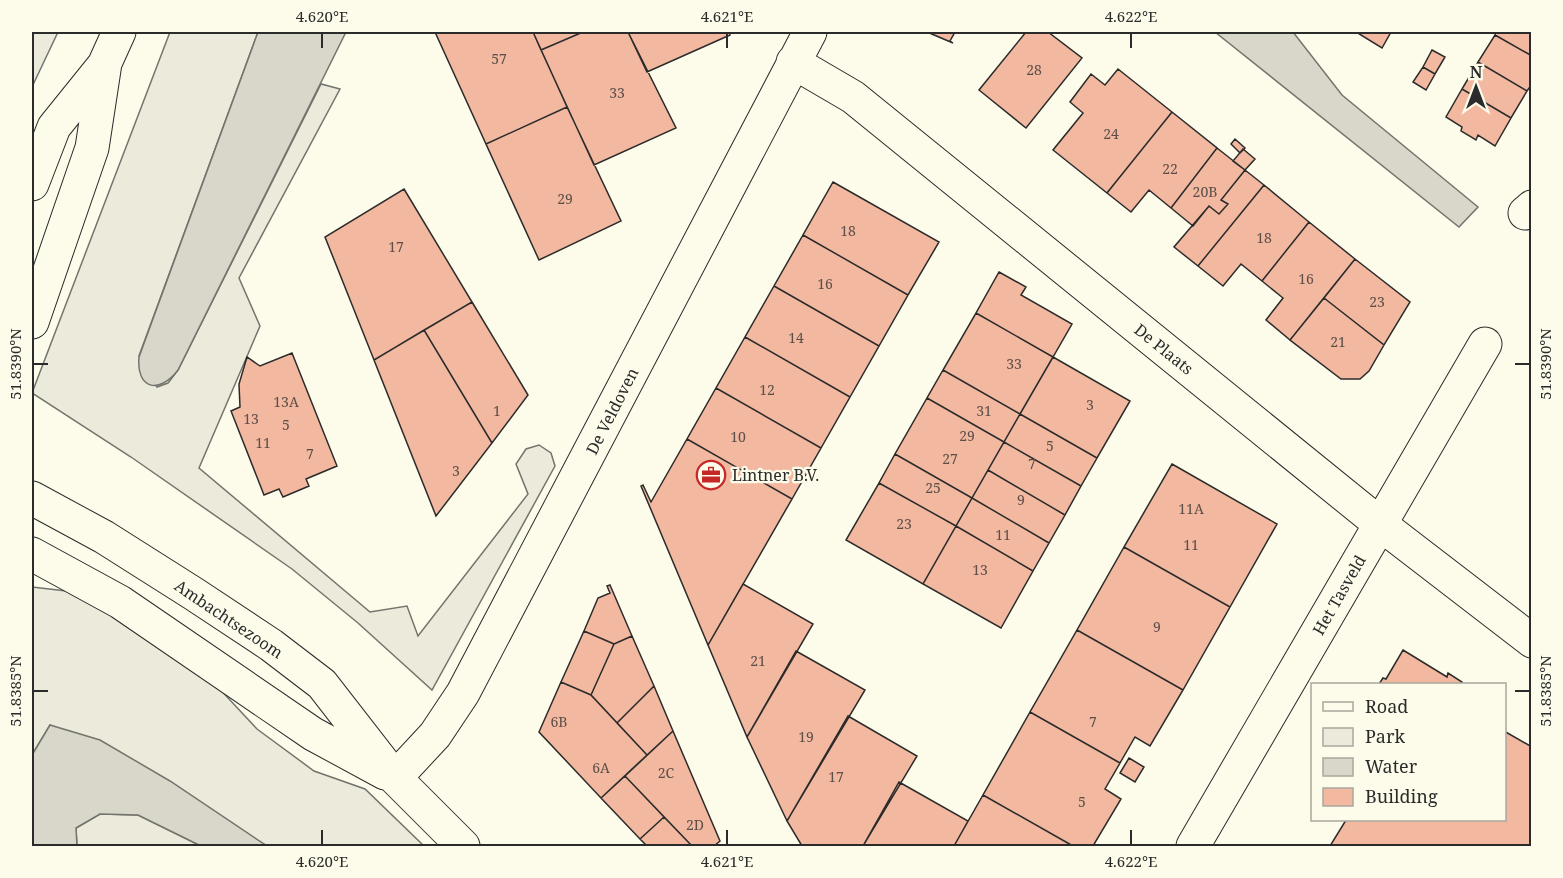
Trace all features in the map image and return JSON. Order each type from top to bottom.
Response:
[{"type":"street","points":[[32,184],[54,127],[105,63],[119,32]]},
{"type":"street","name":"De Veldoven","points":[[395,778],[435,735],[463,693],[810,32]]},
{"type":"street","name":"De Plaats","points":[[794,62],[853,97],[1380,524],[1532,641]]},
{"type":"street","points":[[32,322],[92,148],[105,63]]},
{"type":"street","name":"Het Tasveld","points":[[1193,846],[1485,344]]},
{"type":"street","name":"Ambachtsezoom","points":[[32,498],[104,537],[194,594],[271,645],[322,684],[395,778],[463,846]]},
{"type":"street","name":"Ambachtsezoom","points":[[32,554],[120,602],[313,734],[395,778]]},
{"type":"green space","points":[[32,32],[58,32],[32,87]]},
{"type":"green space","points":[[170,32],[258,32],[139,356],[157,387],[168,383],[178,370],[321,84],[340,89],[239,278],[260,326],[199,468],[370,612],[407,606],[418,636],[528,494],[516,464],[526,449],[539,445],[551,453],[555,466],[432,690],[358,623],[292,569],[131,457],[32,393]]},
{"type":"green space","points":[[32,587],[75,592],[201,669],[257,729],[314,771],[365,789],[424,846],[267,846],[50,725],[32,755]]},
{"type":"green space","points":[[100,814],[138,815],[201,846],[77,846],[76,828]]},
{"type":"water","points":[[258,32],[346,32],[178,370],[163,383],[150,385],[141,376],[139,357]]},
{"type":"water","points":[[1215,32],[1293,32],[1342,95],[1478,207],[1459,227]]},
{"type":"water","points":[[50,725],[100,740],[170,781],[267,846],[201,846],[138,815],[100,814],[76,828],[77,846],[32,846],[32,755]]},
{"type":"building","points":[[435,32],[533,32],[567,107],[486,144]]},
{"type":"building","points":[[533,32],[583,32],[541,50]]},
{"type":"building","points":[[583,32],[628,32],[676,128],[594,165],[541,50]]},
{"type":"building","points":[[628,32],[729,32],[730,35],[647,72]]},
{"type":"building","points":[[927,32],[955,32],[950,41],[953,43]]},
{"type":"building","points":[[1026,32],[1048,32],[1082,58],[1026,128],[979,90]]},
{"type":"building","points":[[1356,32],[1391,32],[1382,48]]},
{"type":"building","points":[[1496,32],[1532,32],[1532,56],[1495,35]]},
{"type":"building","points":[[1495,35],[1532,56],[1532,84],[1527,91],[1478,62]]},
{"type":"building","points":[[1432,50],[1445,57],[1435,74],[1423,67]]},
{"type":"building","points":[[1478,62],[1527,91],[1511,118],[1462,89]]},
{"type":"building","points":[[1423,67],[1435,74],[1426,90],[1413,82]]},
{"type":"building","points":[[1118,69],[1172,112],[1107,193],[1053,150],[1083,113],[1070,102],[1091,74],[1105,85]]},
{"type":"building","points":[[1462,89],[1511,118],[1495,146],[1478,135],[1476,140],[1461,131],[1462,127],[1446,117]]},
{"type":"building","points":[[567,107],[621,221],[539,260],[486,144]]},
{"type":"building","points":[[1172,112],[1217,148],[1171,208],[1149,190],[1131,212],[1107,193]]},
{"type":"building","points":[[1235,139],[1245,148],[1240,153],[1231,144]]},
{"type":"building","points":[[1217,148],[1245,170],[1221,200],[1228,204],[1219,214],[1209,206],[1193,226],[1171,208]]},
{"type":"building","points":[[1243,149],[1255,159],[1245,170],[1233,161]]},
{"type":"building","points":[[1245,170],[1264,185],[1198,266],[1174,247],[1209,206],[1219,214],[1228,204],[1221,200]]},
{"type":"building","points":[[833,182],[939,242],[908,295],[803,235]]},
{"type":"building","points":[[1264,185],[1309,222],[1262,281],[1241,264],[1223,286],[1198,266]]},
{"type":"building","points":[[404,189],[472,302],[374,360],[325,237]]},
{"type":"building","points":[[1309,222],[1355,259],[1290,340],[1266,320],[1283,298],[1262,281]]},
{"type":"building","points":[[803,235],[908,295],[879,346],[774,286]]},
{"type":"building","points":[[1355,259],[1410,302],[1384,345],[1324,298]]},
{"type":"building","points":[[999,272],[1026,287],[1021,295],[1072,324],[1053,357],[976,313]]},
{"type":"building","points":[[774,286],[879,346],[850,397],[745,337]]},
{"type":"building","points":[[1324,298],[1384,345],[1369,371],[1360,379],[1341,379],[1290,340]]},
{"type":"building","points":[[472,302],[528,395],[492,443],[424,330]]},
{"type":"building","points":[[976,313],[1053,357],[1020,414],[943,370]]},
{"type":"building","points":[[424,330],[492,443],[436,516],[374,360]]},
{"type":"building","points":[[745,337],[850,397],[821,448],[716,388]]},
{"type":"building","points":[[292,353],[337,466],[306,479],[309,486],[283,497],[279,489],[264,495],[231,411],[240,407],[239,384],[247,357],[260,366]]},
{"type":"building","points":[[1053,357],[1130,401],[1097,458],[1020,414]]},
{"type":"building","points":[[943,370],[1020,414],[1004,442],[927,398]]},
{"type":"building","points":[[716,388],[821,448],[792,499],[687,439]]},
{"type":"building","points":[[927,398],[1004,442],[972,498],[895,454]]},
{"type":"building","points":[[1020,414],[1097,458],[1081,486],[1004,442]]},
{"type":"building","points":[[687,439],[792,499],[708,645],[641,486],[643,485],[651,502]]},
{"type":"building","points":[[1004,442],[1081,486],[1065,515],[988,470]]},
{"type":"building","points":[[895,454],[972,498],[956,526],[879,483]]},
{"type":"building","points":[[1172,464],[1277,524],[1230,607],[1124,547]]},
{"type":"building","points":[[988,470],[1065,515],[1049,543],[972,498]]},
{"type":"building","points":[[879,483],[956,526],[923,584],[846,540]]},
{"type":"building","points":[[972,498],[1049,543],[1033,571],[956,526]]},
{"type":"building","points":[[956,526],[1033,571],[1001,628],[923,584]]},
{"type":"building","points":[[1124,547],[1230,607],[1183,690],[1077,630]]},
{"type":"building","points":[[743,584],[813,624],[747,737],[708,645]]},
{"type":"building","points":[[610,585],[632,636],[614,644],[584,631],[598,598],[610,593],[607,586]]},
{"type":"building","points":[[1077,630],[1183,690],[1150,746],[1135,737],[1120,763],[1030,712]]},
{"type":"building","points":[[584,631],[614,644],[591,695],[561,682]]},
{"type":"building","points":[[632,636],[654,686],[617,723],[591,695],[614,644]]},
{"type":"building","points":[[1403,650],[1447,677],[1448,673],[1462,682],[1380,683],[1383,678],[1386,679]]},
{"type":"building","points":[[796,651],[865,690],[787,821],[747,737]]},
{"type":"building","points":[[561,682],[591,695],[647,755],[601,798],[539,732]]},
{"type":"building","points":[[654,686],[673,731],[647,755],[617,723]]},
{"type":"building","points":[[1030,712],[1120,763],[1105,789],[1121,799],[1093,846],[1073,846],[983,795]]},
{"type":"building","points":[[848,716],[917,756],[863,846],[802,846],[787,821]]},
{"type":"building","points":[[673,731],[720,841],[714,846],[692,846],[625,776]]},
{"type":"building","points":[[1506,732],[1532,747],[1532,846],[1330,846],[1345,821],[1506,821]]},
{"type":"building","points":[[1129,758],[1144,767],[1135,782],[1120,773]]},
{"type":"building","points":[[625,776],[664,817],[640,839],[601,798]]},
{"type":"building","points":[[899,782],[968,821],[954,846],[863,846]]},
{"type":"building","points":[[983,795],[1073,846],[954,846]]},
{"type":"building","points":[[664,817],[692,846],[647,846],[640,839]]},
{"type":"place","name":"Lintner B.V.","points":[[711,475]]}]
